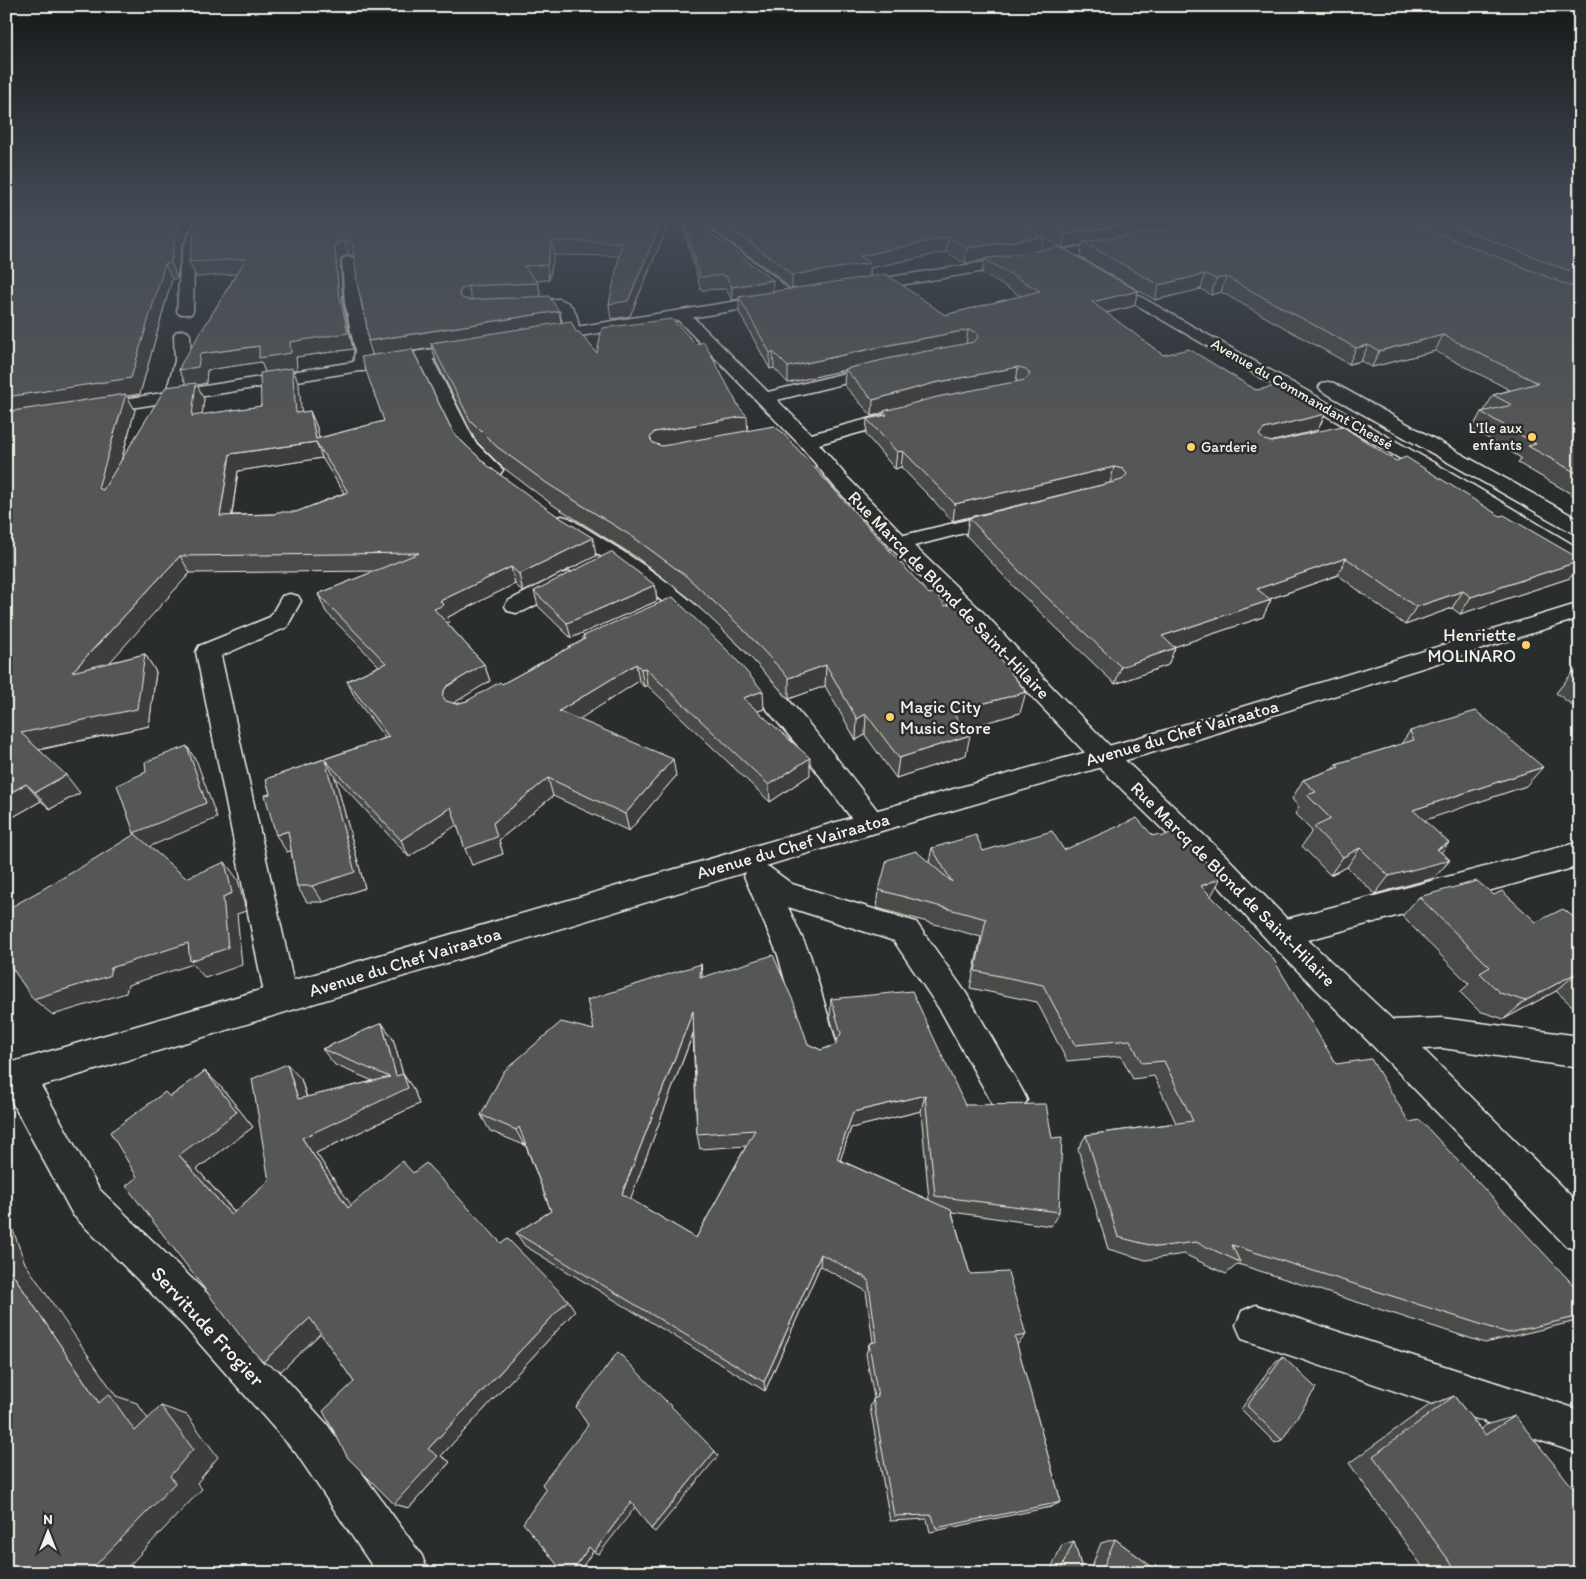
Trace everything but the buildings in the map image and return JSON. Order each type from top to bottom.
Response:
[{"type":"street","points":[[185,311],[186,292]]},
{"type":"street","points":[[352,292],[363,350],[362,366]]},
{"type":"street","points":[[782,292],[789,298]]},
{"type":"street","name":"Avenue du Commandant Chessé","points":[[1130,292],[1181,324],[1580,558]]},
{"type":"street","points":[[525,340],[807,295]]},
{"type":"street","points":[[501,306],[559,304],[567,309],[572,333]]},
{"type":"street","name":"Rue Marcq de Blond de Saint-Hilaire","points":[[682,315],[765,398],[796,437],[899,543],[978,620],[1044,694],[1104,756],[1215,863],[1281,934],[1386,1036],[1580,1232]]},
{"type":"street","points":[[1181,324],[1206,318]]},
{"type":"street","points":[[174,396],[183,361],[182,335]]},
{"type":"street","points":[[81,411],[488,346]]},
{"type":"street","points":[[423,356],[466,445],[508,483]]},
{"type":"street","points":[[765,398],[898,365]]},
{"type":"street","points":[[1310,377],[1580,529]]},
{"type":"street","points":[[796,437],[915,411]]},
{"type":"street","points":[[1332,435],[1361,428]]},
{"type":"street","points":[[546,510],[616,556],[678,602],[745,667],[806,738],[871,823]]},
{"type":"street","points":[[899,543],[1024,512]]},
{"type":"street","points":[[516,606],[616,556]]},
{"type":"street","points":[[281,998],[208,652],[279,622],[290,601]]},
{"type":"street","points":[[652,613],[678,602]]},
{"type":"street","name":"Avenue du Chef Vairaatoa","points":[[12,1080],[281,998],[756,868],[871,823],[1176,736],[1580,610]]},
{"type":"street","points":[[1281,934],[1580,854]]},
{"type":"street","points":[[756,868],[794,955],[821,1049]]},
{"type":"street","points":[[756,868],[782,893],[905,931],[954,1003],[1009,1100]]},
{"type":"street","points":[[1386,1036],[1442,1033],[1580,1052]]},
{"type":"street","name":"Servitude Frogier","points":[[12,1080],[86,1202],[198,1312],[311,1438],[405,1573]]},
{"type":"street","points":[[1256,1325],[1580,1432]]},
{"type":"place","name":"L'Ile aux enfants","points":[[1532,437]]},
{"type":"place","name":"Garderie","points":[[1191,447]]},
{"type":"place","name":"Henriette MOLINARO","points":[[1526,645]]},
{"type":"place","name":"Magic City Music Store","points":[[890,717]]}]
